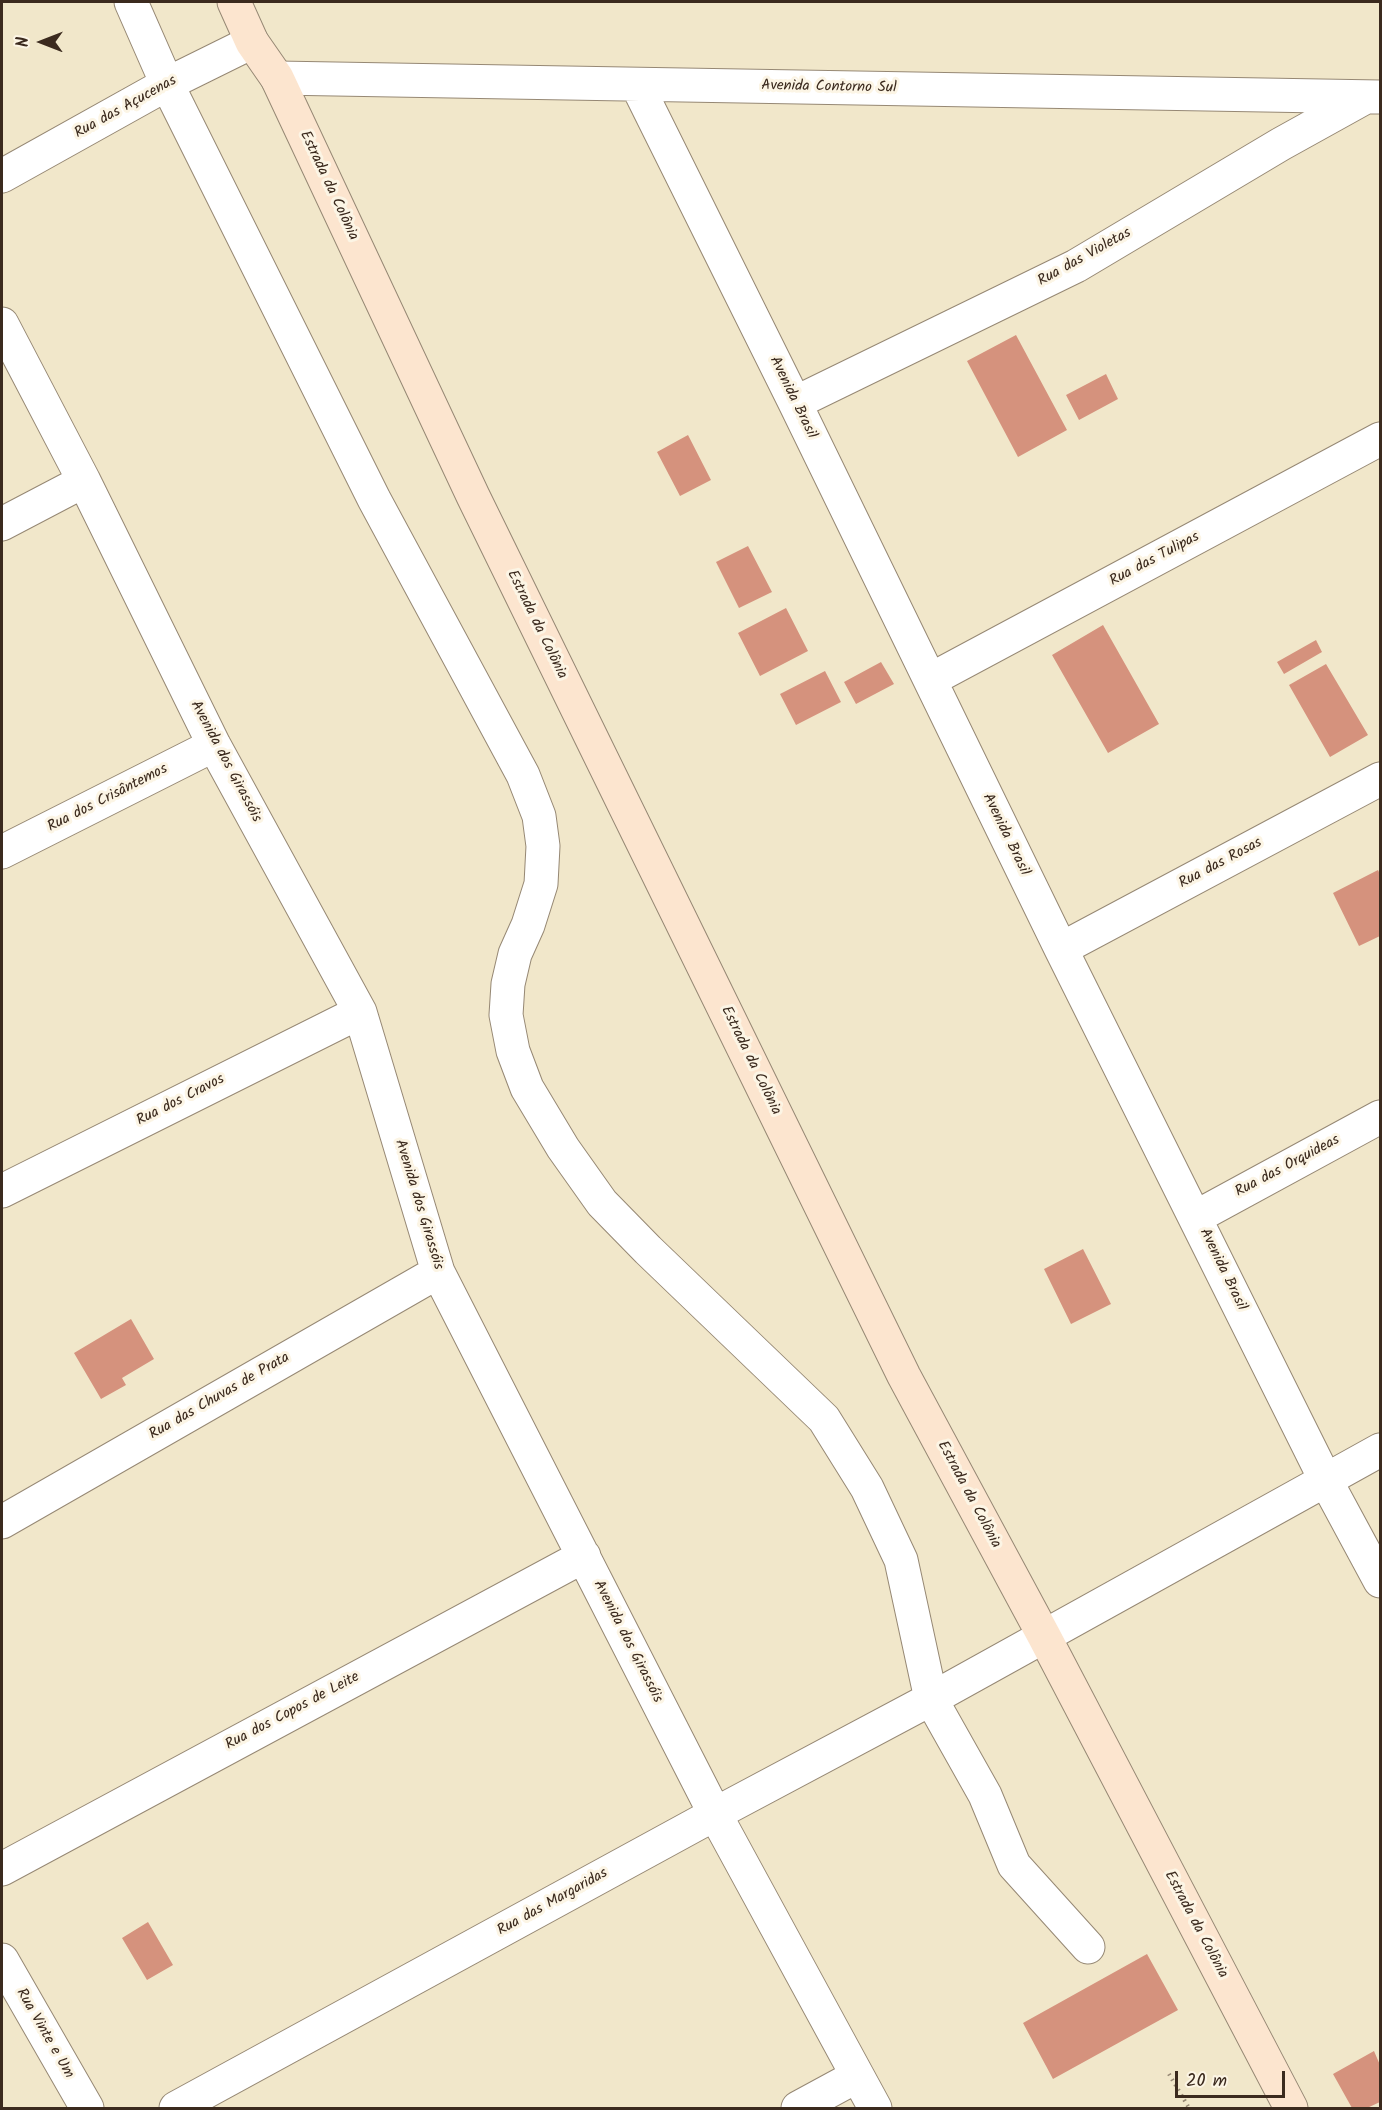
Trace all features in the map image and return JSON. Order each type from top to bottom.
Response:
[{"type":"main road","name":"Estrada da Colônia","points":[[234,2],[252,42],[277,78],[473,496],[899,1365],[1044,1636],[1291,2109]]},
{"type":"street","points":[[131,2],[167,84],[374,499],[523,775],[539,816],[543,846],[541,884],[528,926],[515,954],[508,984],[506,1015],[513,1051],[527,1088],[563,1148],[602,1203],[824,1419],[867,1488],[901,1560],[931,1699],[985,1795],[1014,1864],[1088,1947]]},
{"type":"street","name":"Rua das Açucenas","points":[[2,176],[167,84],[252,42]]},
{"type":"street","name":"Avenida Contorno Sul","points":[[277,78],[1373,97]]},
{"type":"street","name":"Avenida Brasil","points":[[637,85],[795,403],[1060,949],[1325,1479],[1380,1581]]},
{"type":"street","name":"Rua das Violetas","points":[[795,403],[1076,266],[1281,144],[1373,97]]},
{"type":"street","name":"Avenida dos Girassóis","points":[[2,324],[84,481],[214,745],[360,1012],[438,1272],[715,1814],[875,2109]]},
{"type":"street","name":"Rua das Tulipas","points":[[930,680],[1380,439]]},
{"type":"street","points":[[2,524],[84,481]]},
{"type":"street","name":"Rua dos Crisântemos","points":[[2,852],[214,745]]},
{"type":"street","name":"Rua das Rosas","points":[[1060,949],[1380,779]]},
{"type":"street","name":"Rua dos Cravos","points":[[2,1191],[360,1012]]},
{"type":"street","name":"Rua das Orquideas","points":[[1196,1217],[1380,1117]]},
{"type":"street","name":"Rua das Chuvas de Prata","points":[[2,1522],[438,1272]]},
{"type":"street","name":"Rua das Margaridas","points":[[176,2109],[715,1814],[931,1699],[1380,1450]]},
{"type":"street","name":"Rua dos Copos de Leite","points":[[2,1869],[584,1556]]},
{"type":"street","name":"Rua Vinte e Um","points":[[2,1960],[87,2109]]},
{"type":"street","points":[[798,2109],[857,2076]]},
{"type":"path","points":[[1169,2074],[1189,2109]]},
{"type":"building","points":[[1016,335],[1067,430],[1018,457],[967,361]]},
{"type":"building","points":[[1106,374],[1118,399],[1079,420],[1066,395]]},
{"type":"building","points":[[688,435],[711,480],[680,496],[657,452]]},
{"type":"building","points":[[748,546],[772,592],[739,608],[716,562]]},
{"type":"building","points":[[786,608],[808,651],[760,676],[738,633]]},
{"type":"building","points":[[1103,625],[1159,724],[1108,753],[1052,655]]},
{"type":"building","points":[[1316,640],[1322,652],[1284,674],[1277,662]]},
{"type":"building","points":[[881,662],[894,684],[856,704],[844,682]]},
{"type":"building","points":[[1326,664],[1368,735],[1330,757],[1289,685]]},
{"type":"building","points":[[825,671],[841,702],[796,725],[780,694]]},
{"type":"building","points":[[1378,870],[1380,874],[1380,936],[1359,946],[1333,893]]},
{"type":"building","points":[[1083,1249],[1111,1304],[1071,1324],[1044,1269]]},
{"type":"building","points":[[131,1319],[154,1359],[122,1378],[126,1385],[101,1399],[74,1353]]},
{"type":"building","points":[[148,1922],[173,1965],[147,1980],[122,1938]]},
{"type":"building","points":[[1147,1954],[1178,2010],[1053,2079],[1023,2023]]},
{"type":"building","points":[[1374,2051],[1380,2065],[1380,2102],[1367,2108],[1352,2108],[1333,2074]]}]
